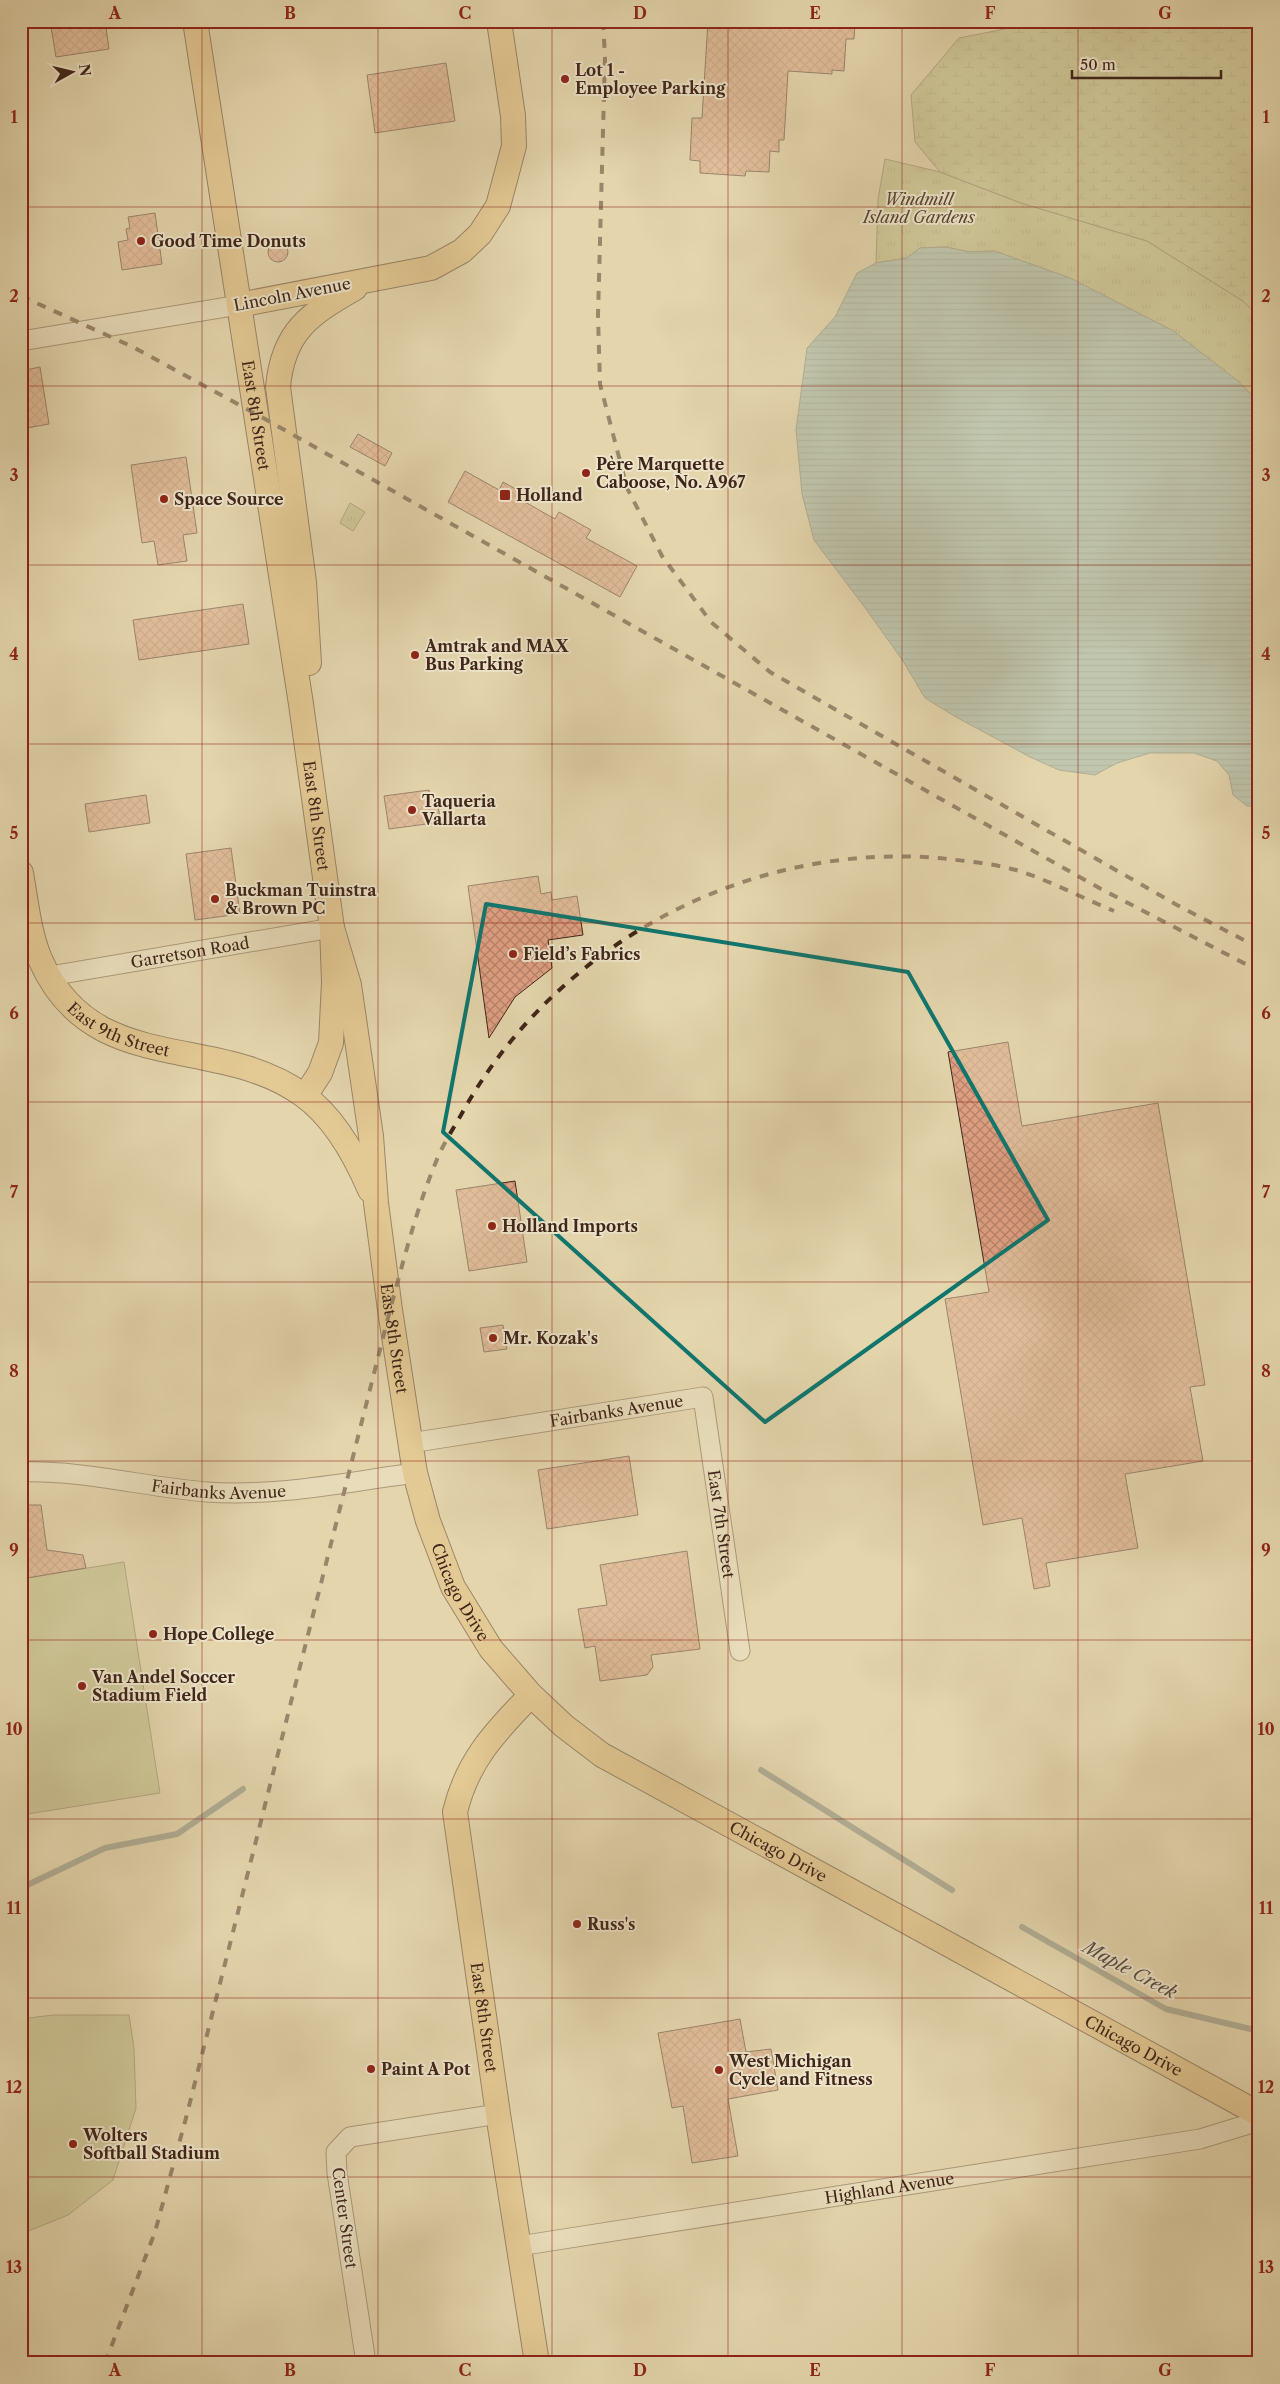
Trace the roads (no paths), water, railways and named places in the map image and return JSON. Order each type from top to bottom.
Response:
[{"type":"main road","name":"East 8th Street","points":[[195,21],[301,704],[332,928],[334,982],[331,1043],[320,1073],[305,1096],[323,1112],[339,1132],[364,1174],[376,1203]]},
{"type":"main road","name":"Lincoln Avenue","points":[[239,305],[432,268],[462,251],[480,234],[498,206],[514,146],[513,116],[499,21]]},
{"type":"main road","points":[[301,704],[310,660],[301,556],[278,387],[280,367],[289,341],[308,319],[333,301],[372,279]]},
{"type":"main road","name":"East 9th Street","points":[[21,873],[33,937],[40,958],[64,998],[81,1015],[110,1034],[159,1049],[254,1070],[305,1096]]},
{"type":"main road","name":"East 8th Street","points":[[332,928],[348,984],[371,1136],[376,1203],[415,1473]]},
{"type":"main road","name":"Chicago Drive","points":[[415,1473],[428,1521],[453,1587],[491,1649],[531,1695],[564,1726],[602,1755],[1259,2114]]},
{"type":"main road","name":"East 8th Street","points":[[531,1695],[501,1725],[472,1764],[461,1787],[455,1812],[498,2114],[537,2363]]},
{"type":"street","name":"Lincoln Avenue","points":[[21,341],[239,305]]},
{"type":"street","name":"Garretson Road","points":[[50,976],[332,928]]},
{"type":"street","name":"Fairbanks Avenue","points":[[410,1443],[703,1397]]},
{"type":"street","name":"East 7th Street","points":[[703,1397],[740,1651]]},
{"type":"street","name":"Fairbanks Avenue","points":[[21,1472],[66,1472],[206,1492],[289,1490],[415,1473]]},
{"type":"street","name":"Center Street","points":[[366,2363],[337,2173],[336,2152],[350,2137],[498,2114]]},
{"type":"street","name":"Highland Avenue","points":[[519,2246],[1200,2140],[1259,2121]]},
{"type":"water","points":[[946,247],[969,252],[995,251],[1070,278],[1172,330],[1238,381],[1259,403],[1259,807],[1247,806],[1233,795],[1229,775],[1217,761],[1194,753],[1150,753],[1117,763],[1095,775],[1059,770],[1030,757],[956,717],[925,698],[903,661],[814,540],[802,494],[796,430],[807,348],[835,317],[857,273],[876,263],[907,258],[920,248]]},
{"type":"waterway","name":"Maple Creek","points":[[761,1770],[952,1890]]},
{"type":"waterway","name":"Maple Creek","points":[[21,1888],[105,1848],[177,1834],[243,1789]]},
{"type":"waterway","name":"Maple Creek","points":[[1022,1927],[1166,2009],[1259,2031]]},
{"type":"railway","points":[[603,21],[605,57],[598,315],[600,384],[627,488],[662,556],[711,622],[770,672],[1177,905],[1259,948]]},
{"type":"railway","points":[[21,296],[133,347],[256,414],[1101,889],[1259,971]]},
{"type":"railway","points":[[105,2363],[155,2232],[186,2118],[411,1233],[430,1176],[443,1146],[500,1054],[548,1001],[602,955],[662,917],[727,887],[796,868],[867,857],[939,858],[978,862],[1028,874],[1114,911]]},
{"type":"place","name":"Lot 1 - Employee Parking","points":[[565,79]]},
{"type":"place","name":"Good Time Donuts","points":[[141,241]]},
{"type":"place","name":"Père Marquette Caboose, No. A967","points":[[586,473]]},
{"type":"place","name":"Holland","points":[[505,495]]},
{"type":"place","name":"Space Source","points":[[164,499]]},
{"type":"place","name":"Amtrak and MAX Bus Parking","points":[[415,655]]},
{"type":"place","name":"Taqueria Vallarta","points":[[412,810]]},
{"type":"place","name":"Buckman Tuinstra & Brown PC","points":[[215,899]]},
{"type":"place","name":"Field’s Fabrics","points":[[513,954]]},
{"type":"place","name":"Holland Imports","points":[[492,1226]]},
{"type":"place","name":"Mr. Kozak's","points":[[493,1338]]},
{"type":"place","name":"Hope College","points":[[153,1634]]},
{"type":"place","name":"Van Andel Soccer Stadium Field","points":[[82,1686]]},
{"type":"place","name":"Russ's","points":[[577,1924]]},
{"type":"place","name":"Paint A Pot","points":[[371,2069]]},
{"type":"place","name":"West Michigan Cycle and Fitness","points":[[719,2070]]},
{"type":"place","name":"Wolters Softball Stadium","points":[[73,2144]]},
{"type":"park label","name":"Windmill Island Gardens","points":[[919,208]]}]
